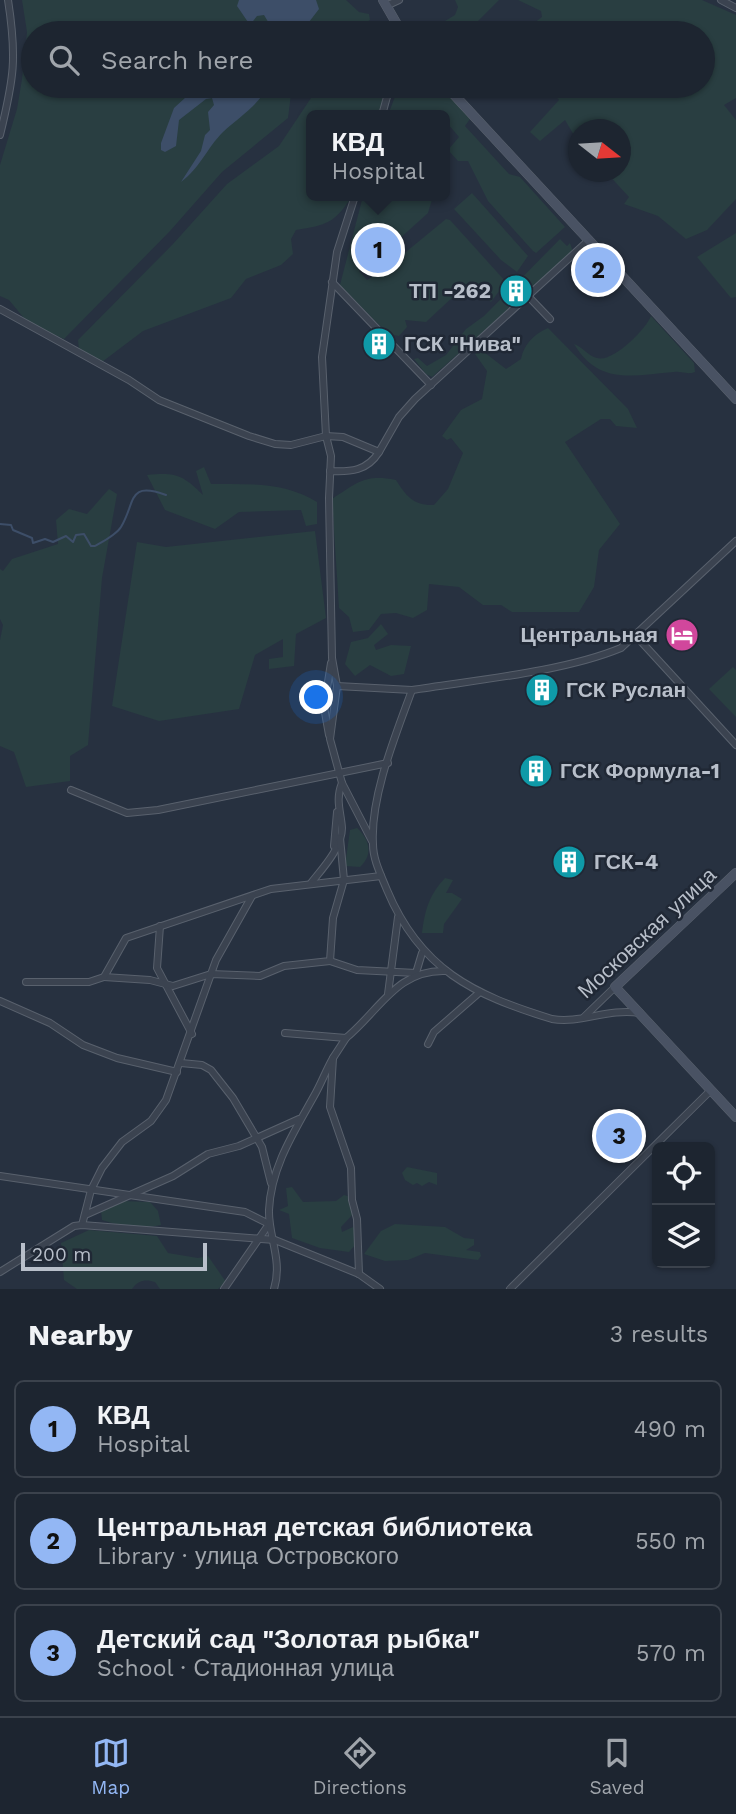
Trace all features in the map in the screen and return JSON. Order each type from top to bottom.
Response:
[{"type":"main road","points":[[384,3],[395,21]]},
{"type":"main road","points":[[457,98],[736,399]]},
{"type":"main road","name":"Московская улица","points":[[615,987],[736,873]]},
{"type":"main road","points":[[615,987],[736,1117]]},
{"type":"street","points":[[0,135],[13,83],[16,52],[8,0]]},
{"type":"street","points":[[384,3],[399,0]]},
{"type":"street","points":[[721,0],[736,8]]},
{"type":"street","points":[[330,739],[337,686],[332,658],[331,456],[326,436],[322,357],[337,252],[353,201]]},
{"type":"street","points":[[330,471],[352,472],[363,468],[379,452],[399,417],[590,240]]},
{"type":"street","points":[[332,282],[431,385]]},
{"type":"street","points":[[528,296],[550,319]]},
{"type":"street","points":[[0,309],[159,400],[249,436],[275,444],[291,445],[326,436],[352,440],[379,452]]},
{"type":"street","points":[[337,686],[412,690],[602,655],[636,636],[736,541]]},
{"type":"street","points":[[636,636],[736,745]]},
{"type":"street","points":[[332,658],[324,707],[338,774],[372,841],[398,917],[422,953],[481,992],[552,1019],[582,1018],[607,1012],[640,1013]]},
{"type":"street","points":[[372,841],[388,763],[412,690]]},
{"type":"street","points":[[71,790],[127,813],[253,793],[388,763]]},
{"type":"street","points":[[334,848],[342,783]]},
{"type":"street","points":[[330,961],[333,918],[342,897],[344,880],[340,838],[342,828],[337,812]]},
{"type":"street","points":[[311,883],[340,838]]},
{"type":"street","points":[[104,976],[125,938],[271,889],[382,876]]},
{"type":"street","points":[[82,1225],[90,1190],[102,1168],[122,1142],[160,1111],[192,1034],[211,974],[225,942],[252,896]]},
{"type":"street","points":[[388,994],[393,974],[398,917]]},
{"type":"street","points":[[160,926],[157,968],[162,983],[179,1005],[192,1034]]},
{"type":"street","points":[[271,1185],[299,1119],[346,1038],[367,1021],[388,994],[416,973],[422,953]]},
{"type":"street","points":[[26,982],[89,982],[104,976],[173,986],[211,974],[260,976],[284,966],[330,961],[357,970],[393,974],[448,971]]},
{"type":"street","name":"Московская улица","points":[[582,1018],[615,987]]},
{"type":"street","points":[[428,1044],[434,1031],[481,992]]},
{"type":"street","points":[[0,1001],[50,1023],[83,1045],[117,1058],[177,1072]]},
{"type":"street","points":[[285,1033],[346,1038]]},
{"type":"street","points":[[333,1058],[330,1107],[351,1168],[352,1200],[357,1219],[359,1274]]},
{"type":"street","points":[[181,1063],[211,1070],[233,1098],[262,1147],[271,1185],[269,1224],[275,1240],[274,1289]]},
{"type":"street","points":[[510,1289],[711,1090]]},
{"type":"street","points":[[85,1215],[173,1176],[208,1154],[256,1139],[299,1119]]},
{"type":"street","points":[[0,1176],[245,1212],[269,1224]]},
{"type":"street","points":[[224,1289],[269,1224]]},
{"type":"street","points":[[0,1272],[74,1226],[82,1225],[275,1240],[359,1274],[380,1289]]},
{"type":"green space","points":[[22,0],[346,0],[359,12],[369,14],[370,20],[368,21],[25,21]]},
{"type":"green space","points":[[455,0],[499,0],[478,21],[445,21],[455,15],[458,7]]},
{"type":"green space","points":[[518,0],[702,0],[736,15],[736,98],[724,105],[736,120],[736,199],[707,230],[686,239],[658,216],[624,204],[629,197],[615,182],[631,182],[631,119],[568,119],[568,125],[565,120],[540,141],[530,132],[559,100],[557,98],[715,98],[715,21],[537,21],[542,17],[541,11]]},
{"type":"green space","points":[[21,85],[21,98],[290,98],[288,118],[222,172],[170,231],[64,339],[28,323],[9,300],[0,296],[0,165],[17,109]]},
{"type":"green space","points":[[311,98],[384,98],[381,110],[306,110],[306,201],[348,201],[329,221],[296,230],[291,239],[293,254],[281,265],[246,279],[231,298],[143,331],[102,362],[79,349],[78,340],[173,244],[227,184],[279,146]]},
{"type":"green space","points":[[394,98],[451,98],[470,119],[465,126],[509,174],[520,177],[565,227],[536,253],[533,251],[488,201],[468,161],[458,161],[450,152],[450,148],[459,137],[450,126],[450,110],[390,110]]},
{"type":"green space","points":[[472,193],[528,256],[517,272],[501,260],[454,209]]},
{"type":"green space","points":[[362,201],[432,201],[428,213],[368,267],[365,265],[359,271],[367,280],[384,270],[446,219],[450,220],[506,282],[491,302],[470,281],[426,322],[405,320],[407,327],[399,336],[388,334],[340,285]]},
{"type":"green space","points":[[736,233],[736,297],[731,298],[697,257]]},
{"type":"green space","points":[[560,239],[567,246],[570,243],[573,252],[432,377],[426,374],[414,359],[418,358],[427,366],[446,355],[466,329],[484,316]]},
{"type":"green space","points":[[651,316],[694,363],[695,372],[618,375],[595,367],[574,344],[597,358],[604,358],[620,350],[636,336]]},
{"type":"green space","points":[[548,328],[628,409],[637,428],[616,426],[610,419],[601,419],[565,442],[620,524],[599,550],[594,587],[579,612],[512,612],[501,605],[483,605],[459,587],[429,584],[427,610],[413,618],[396,613],[381,614],[369,630],[353,632],[349,617],[339,608],[332,499],[362,481],[385,478],[396,480],[416,502],[434,505],[448,489],[463,453],[451,438],[447,440],[442,436],[461,410],[482,399],[487,371],[475,354],[480,349],[506,369],[521,359],[527,344],[534,336]]},
{"type":"green space","points":[[204,467],[211,484],[266,485],[305,495],[317,502],[317,524],[306,526],[301,510],[239,512],[215,529],[165,510],[147,475],[178,476],[203,495],[196,471]]},
{"type":"green space","points":[[109,489],[117,494],[102,578],[88,745],[70,756],[70,781],[26,787],[14,752],[0,746],[0,640],[3,625],[0,619],[0,569],[3,571],[12,559],[58,544],[56,520],[69,509],[87,514]]},
{"type":"green space","points":[[315,531],[326,618],[296,634],[294,666],[269,669],[269,659],[283,657],[283,639],[255,655],[239,709],[159,721],[112,706],[137,542],[166,547]]},
{"type":"green space","points":[[381,624],[388,634],[374,645],[376,650],[391,645],[411,646],[404,674],[391,676],[370,665],[355,676],[345,664],[351,642],[368,638]]},
{"type":"green space","points":[[733,667],[736,670],[736,717],[709,689]]},
{"type":"green space","points":[[357,828],[367,842],[367,857],[360,867],[345,866],[350,830]]},
{"type":"green space","points":[[445,878],[453,880],[446,893],[452,893],[462,899],[444,924],[443,933],[422,933],[429,903]]},
{"type":"green space","points":[[407,1167],[437,1173],[437,1185],[429,1182],[422,1186],[417,1183],[413,1185],[405,1180],[402,1173]]},
{"type":"green space","points":[[292,1187],[303,1202],[336,1201],[344,1195],[351,1197],[354,1213],[341,1227],[342,1232],[353,1227],[356,1230],[356,1244],[349,1252],[320,1248],[292,1238],[289,1214],[279,1210],[288,1206],[286,1188]]},
{"type":"green space","points":[[122,1201],[150,1202],[158,1211],[161,1225],[131,1227],[102,1220],[101,1210]]},
{"type":"green space","points":[[395,1224],[445,1227],[464,1238],[474,1239],[474,1245],[466,1250],[480,1252],[481,1256],[478,1260],[425,1253],[408,1260],[385,1261],[364,1254],[381,1231]]},
{"type":"green space","points":[[89,1230],[157,1236],[168,1253],[198,1258],[208,1256],[226,1282],[218,1289],[160,1289],[155,1282],[145,1281],[132,1289],[77,1289],[64,1280],[61,1243]]},
{"type":"water","points":[[239,0],[316,0],[319,9],[310,21],[268,21],[264,15],[247,21],[237,6]]},
{"type":"water","points":[[185,98],[212,98],[206,99],[179,120],[176,146],[165,152],[161,150],[161,143],[174,108]]},
{"type":"water","points":[[212,98],[260,98],[217,138],[193,171],[181,182],[201,151],[205,135],[210,130],[208,112],[214,105]]},
{"type":"waterway","points":[[0,524],[11,525],[13,530],[32,538],[33,543],[45,539],[53,542],[66,536],[73,542],[76,535],[84,534],[91,546],[95,546],[119,530],[134,496],[139,492],[153,491],[166,495]]},
{"type":"place","name":"КВД","points":[[378,250]]},
{"type":"place","name":"Центральная детская библиотека","points":[[598,270]]},
{"type":"place","name":"ТП -262","points":[[516,291]]},
{"type":"place","name":"ГСК \"Нива\"","points":[[379,344]]},
{"type":"place","name":"Центральная","points":[[682,635]]},
{"type":"place","name":"ГСК Руслан","points":[[542,690]]},
{"type":"place","name":"ГСК Формула-1","points":[[536,771]]},
{"type":"place","name":"ГСК-4","points":[[569,862]]},
{"type":"place","name":"Детский сад \"Золотая рыбка\"","points":[[619,1136]]}]
